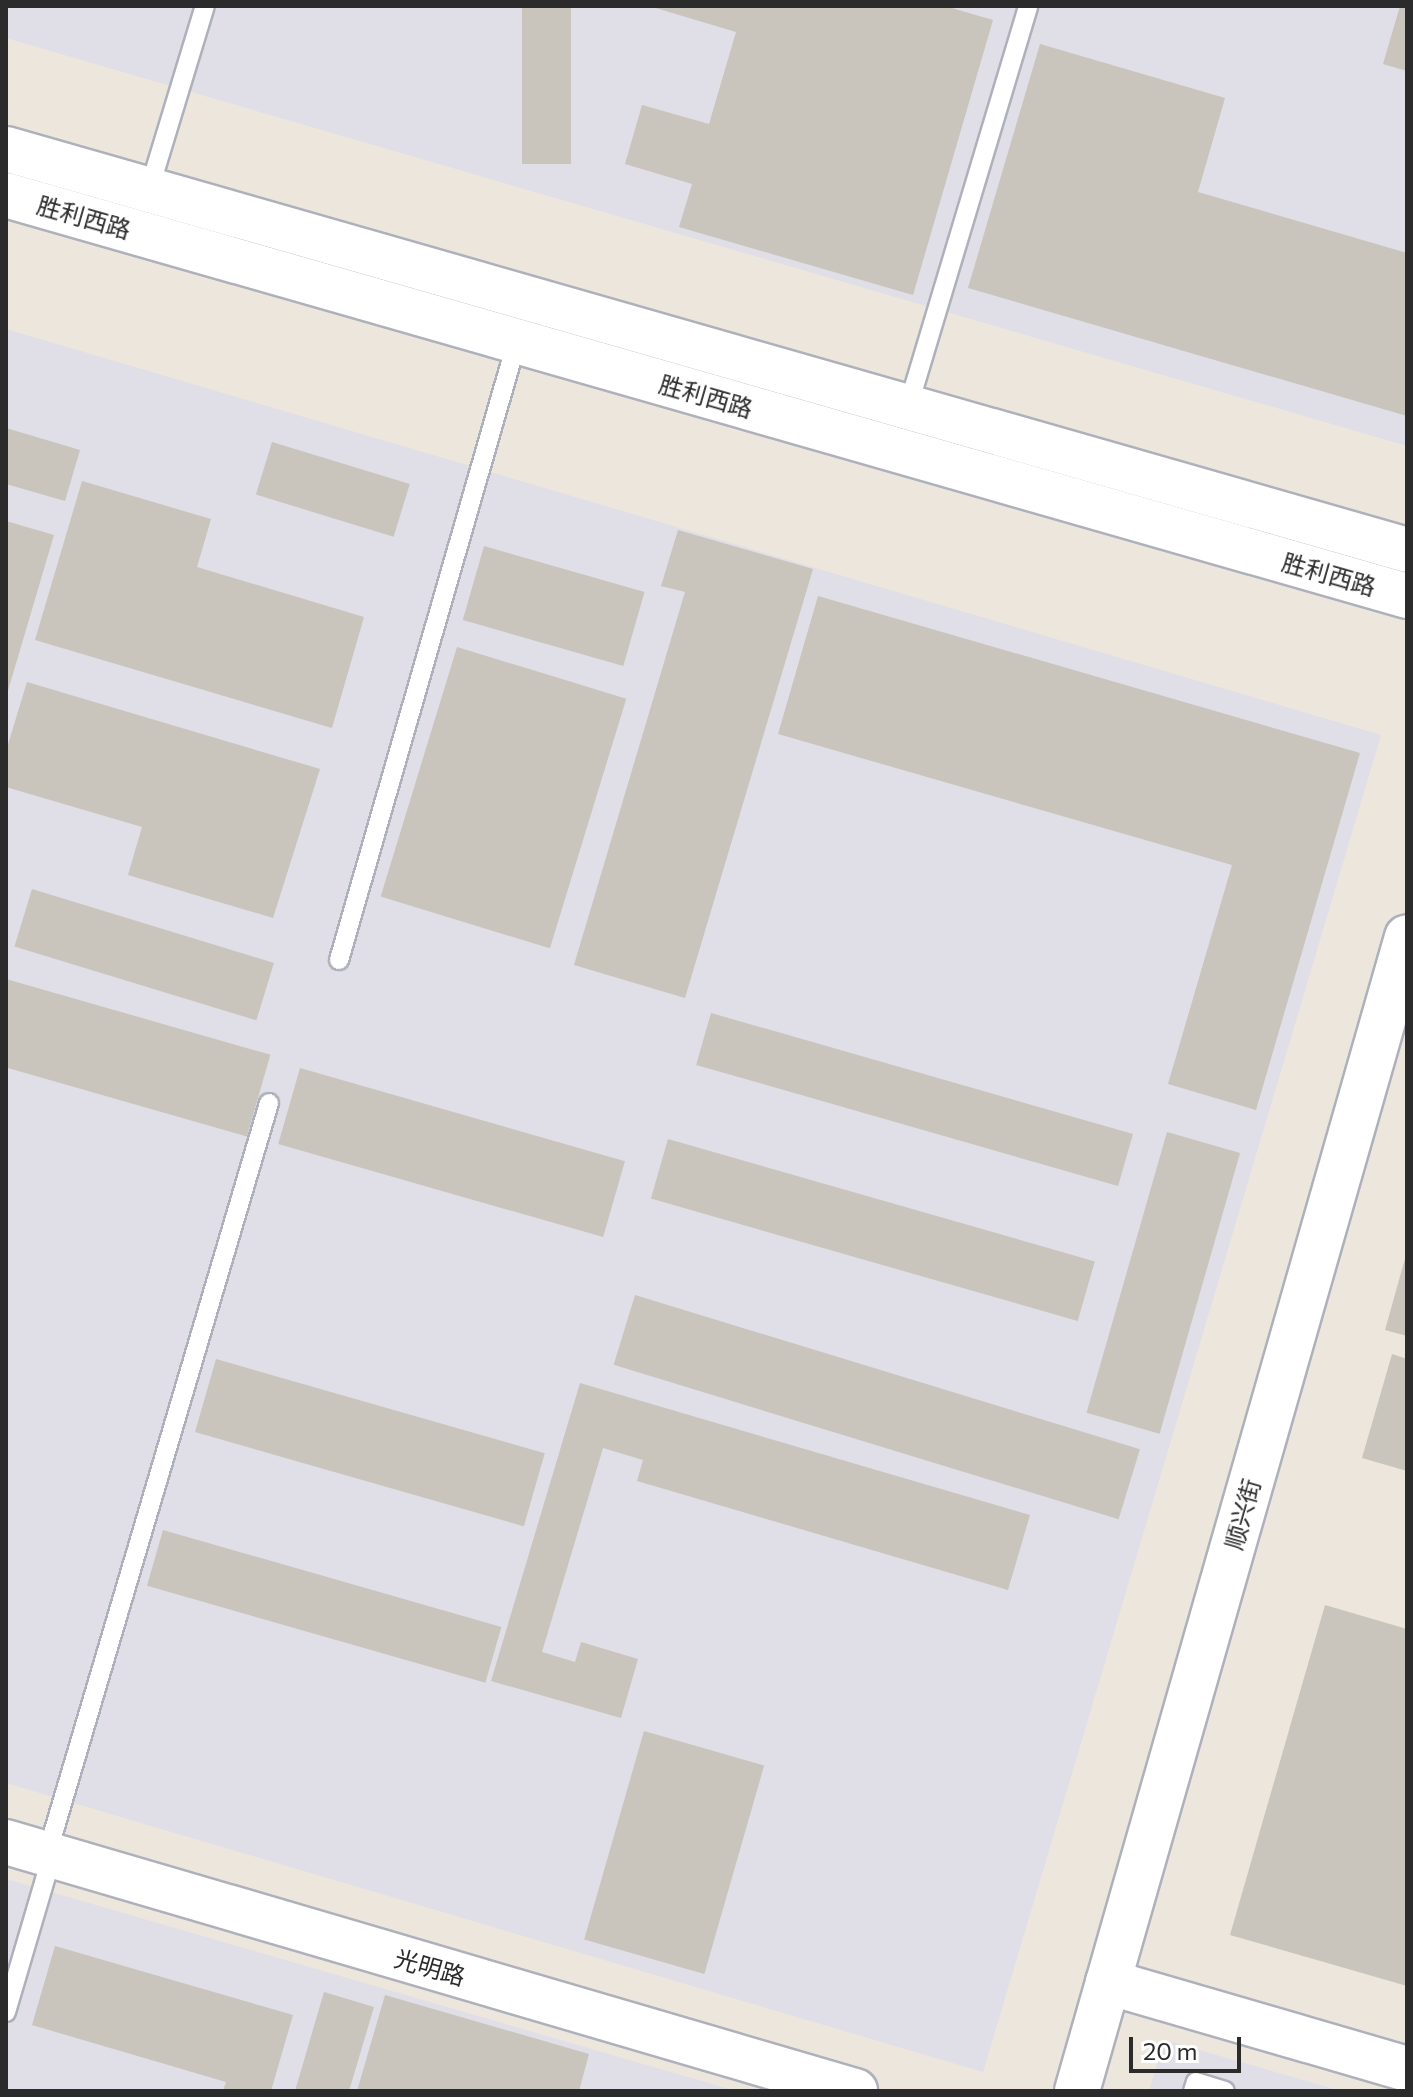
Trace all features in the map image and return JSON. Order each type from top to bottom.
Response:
[{"type":"main road","name":"胜利西路","points":[[6,149],[1407,550]]},
{"type":"main road","name":"胜利西路","points":[[6,195],[1407,596]]},
{"type":"main road","name":"顺兴街","points":[[1077,2091],[1407,937]]},
{"type":"main road","name":"光明路","points":[[6,1842],[855,2091]]},
{"type":"main road","points":[[1108,1982],[1407,2069]]},
{"type":"lane","points":[[149,190],[205,6]]},
{"type":"lane","points":[[908,407],[1028,6]]},
{"type":"lane","points":[[339,960],[517,341]]},
{"type":"lane","points":[[6,2012],[269,1103]]},
{"type":"lane","points":[[1193,2091],[1196,2082],[1225,2091]]},
{"type":"shaded area","points":[[6,6],[1407,6],[1407,446],[6,38]]},
{"type":"shaded area","points":[[6,329],[1381,735],[983,2072],[6,1783]]},
{"type":"shaded area","points":[[6,1879],[736,2091],[6,2091]]},
{"type":"shaded area","points":[[1164,2040],[1341,2091],[1149,2091]]},
{"type":"building","points":[[522,6],[571,6],[571,164],[522,164]]},
{"type":"building","points":[[649,6],[945,6],[993,20],[913,295],[679,227],[692,184],[625,164],[642,105],[709,124],[736,32]]},
{"type":"building","points":[[1400,6],[1407,6],[1407,71],[1383,64]]},
{"type":"building","points":[[1040,44],[1225,98],[1198,192],[1407,253],[1407,416],[968,288]]},
{"type":"building","points":[[6,428],[80,450],[65,501],[6,484]]},
{"type":"building","points":[[272,442],[410,484],[394,537],[256,495]]},
{"type":"building","points":[[82,481],[211,519],[197,567],[364,617],[332,728],[35,640]]},
{"type":"building","points":[[6,521],[54,535],[7,694],[6,694]]},
{"type":"building","points":[[678,530],[813,569],[685,998],[574,965],[685,592],[661,586]]},
{"type":"building","points":[[484,546],[645,592],[623,666],[463,620]]},
{"type":"building","points":[[818,596],[1360,753],[1256,1110],[1168,1084],[1232,865],[778,734]]},
{"type":"building","points":[[457,647],[626,699],[550,948],[381,897]]},
{"type":"building","points":[[27,682],[320,769],[273,918],[128,875],[142,827],[6,787],[6,751]]},
{"type":"building","points":[[32,889],[274,963],[256,1020],[14,946]]},
{"type":"building","points":[[6,979],[270,1055],[247,1137],[6,1067]]},
{"type":"building","points":[[711,1013],[1133,1134],[1118,1186],[696,1065]]},
{"type":"building","points":[[300,1068],[625,1161],[603,1237],[278,1144]]},
{"type":"building","points":[[1167,1132],[1240,1153],[1160,1434],[1087,1413]]},
{"type":"building","points":[[668,1139],[1095,1261],[1078,1321],[651,1199]]},
{"type":"building","points":[[1407,1255],[1407,1336],[1385,1330]]},
{"type":"building","points":[[635,1295],[1140,1449],[1119,1519],[614,1365]]},
{"type":"building","points":[[1392,1354],[1407,1359],[1407,1471],[1362,1458]]},
{"type":"building","points":[[216,1359],[545,1453],[524,1526],[195,1432]]},
{"type":"building","points":[[580,1383],[1030,1515],[1008,1590],[637,1481],[643,1460],[603,1448],[542,1652],[575,1662],[581,1642],[638,1659],[621,1718],[491,1681]]},
{"type":"building","points":[[163,1530],[501,1627],[485,1683],[147,1586]]},
{"type":"building","points":[[1325,1605],[1407,1629],[1407,1986],[1230,1935]]},
{"type":"building","points":[[644,1731],[764,1765],[704,1974],[584,1940]]},
{"type":"building","points":[[55,1946],[293,2015],[271,2091],[223,2091],[226,2082],[32,2025]]},
{"type":"building","points":[[324,1992],[374,2007],[349,2091],[295,2091]]},
{"type":"building","points":[[385,1995],[589,2054],[579,2091],[357,2091]]}]
